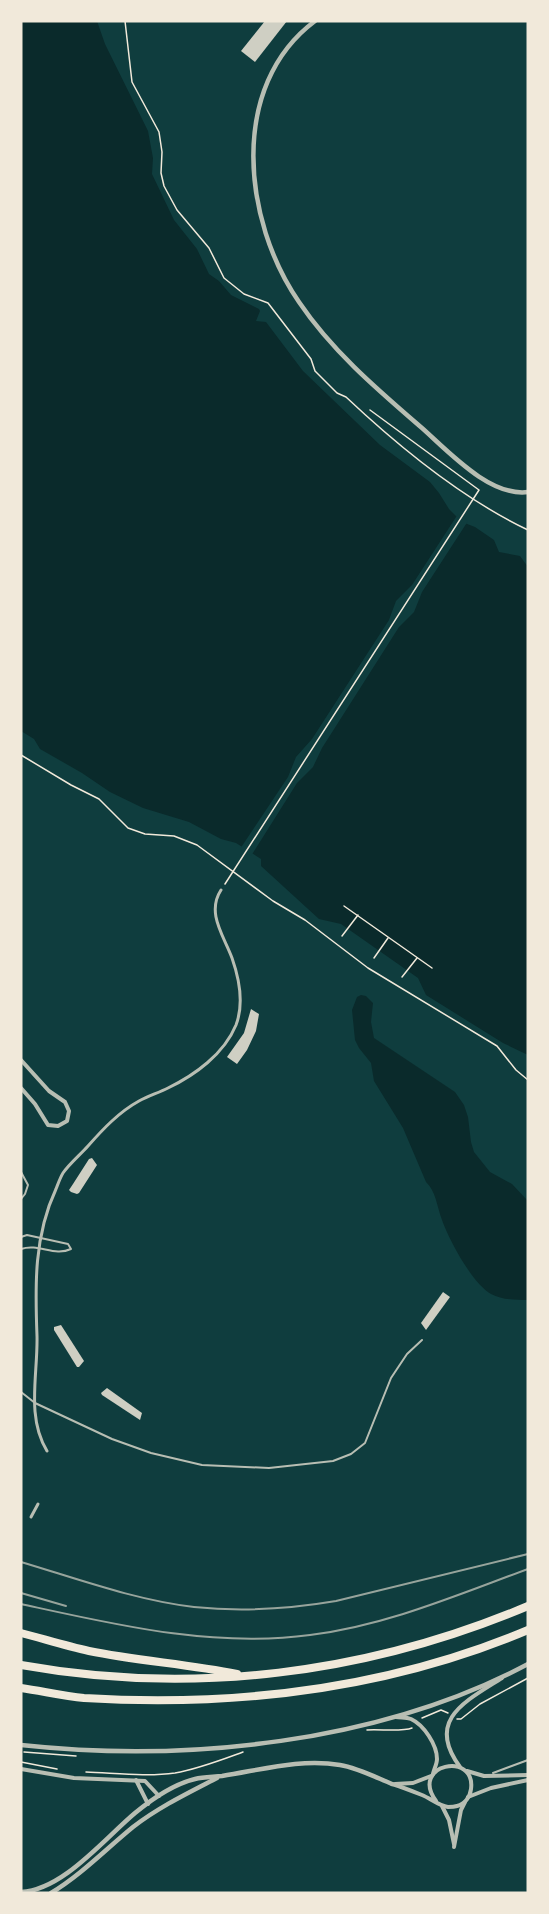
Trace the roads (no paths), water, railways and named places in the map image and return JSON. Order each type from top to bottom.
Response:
[{"type":"highway","points":[[21,1665],[71,1674],[194,1679],[248,1676],[369,1659],[423,1645],[528,1606]]},
{"type":"highway","points":[[21,1688],[82,1698],[206,1701],[338,1686],[450,1659],[528,1630]]},
{"type":"highway","points":[[21,1633],[89,1651],[193,1665],[248,1676]]},
{"type":"street","points":[[315,21],[295,40],[266,84],[254,128],[255,167],[260,209],[279,266],[293,294],[314,323],[382,393],[449,452],[489,483],[510,492],[528,492]]},
{"type":"street","points":[[47,1451],[38,1432],[34,1382],[37,1353],[34,1286],[46,1209],[63,1173],[98,1134],[138,1101],[192,1074],[212,1059],[226,1043],[236,1023],[240,1002],[232,958],[214,912],[216,897],[221,890]]},
{"type":"street","points":[[21,1060],[49,1091],[65,1102],[69,1111],[67,1121],[58,1126],[48,1125],[35,1104],[21,1088]]},
{"type":"street","points":[[31,1517],[38,1504]]},
{"type":"street","points":[[21,1745],[116,1752],[199,1749],[309,1736],[395,1717],[458,1696],[528,1664]]},
{"type":"street","points":[[21,1892],[35,1891],[50,1885],[148,1804],[194,1779],[310,1763],[341,1765],[368,1773],[436,1801],[450,1820],[454,1848],[461,1810],[471,1786],[470,1780],[451,1755],[447,1744],[446,1734],[450,1719],[462,1705],[505,1676]]},
{"type":"street","points":[[395,1717],[409,1718],[417,1723],[433,1743],[437,1758],[430,1789],[436,1801]]},
{"type":"street","points":[[392,1784],[413,1784],[449,1766],[484,1776],[528,1775]]},
{"type":"street","points":[[21,1769],[74,1778],[145,1781],[159,1797]]},
{"type":"street","points":[[51,1893],[76,1876],[134,1827],[163,1806],[222,1776]]},
{"type":"street","points":[[135,1779],[148,1804]]},
{"type":"street","points":[[441,1805],[455,1807],[467,1798],[490,1788],[528,1780]]},
{"type":"lane","points":[[21,1172],[28,1185],[21,1198]]},
{"type":"lane","points":[[21,1237],[27,1235],[68,1244],[71,1249],[64,1252],[31,1246],[21,1249]]},
{"type":"lane","points":[[21,1392],[35,1403],[112,1439],[151,1453],[202,1465],[269,1468],[333,1461],[351,1454],[365,1443],[391,1378],[407,1354],[422,1341]]},
{"type":"lane","points":[[493,1773],[528,1760]]},
{"type":"water","points":[[21,21],[97,21],[105,44],[148,131],[153,158],[152,174],[174,220],[197,249],[209,274],[219,281],[231,295],[259,309],[256,321],[266,322],[303,371],[380,445],[430,482],[449,509],[462,522],[475,527],[494,540],[499,552],[520,556],[528,567],[528,1055],[503,1043],[426,995],[418,978],[341,924],[319,919],[261,866],[261,859],[236,843],[221,839],[189,822],[143,808],[110,792],[40,749],[34,739],[21,731]]},
{"type":"water","points":[[366,996],[373,1003],[371,1022],[374,1038],[455,1092],[464,1105],[468,1117],[474,1152],[490,1172],[512,1184],[528,1201],[528,1300],[504,1299],[491,1294],[476,1281],[456,1249],[403,1128],[374,1081],[371,1063],[355,1040],[352,1010],[357,997]]},
{"type":"railway","points":[[21,1562],[107,1588],[172,1604],[212,1609],[248,1609],[283,1608],[336,1601],[528,1554]]},
{"type":"railway","points":[[21,1604],[93,1620],[165,1632],[237,1639],[273,1638],[310,1635],[366,1625],[448,1599],[528,1569]]},
{"type":"railway","points":[[21,1593],[66,1606]]}]
